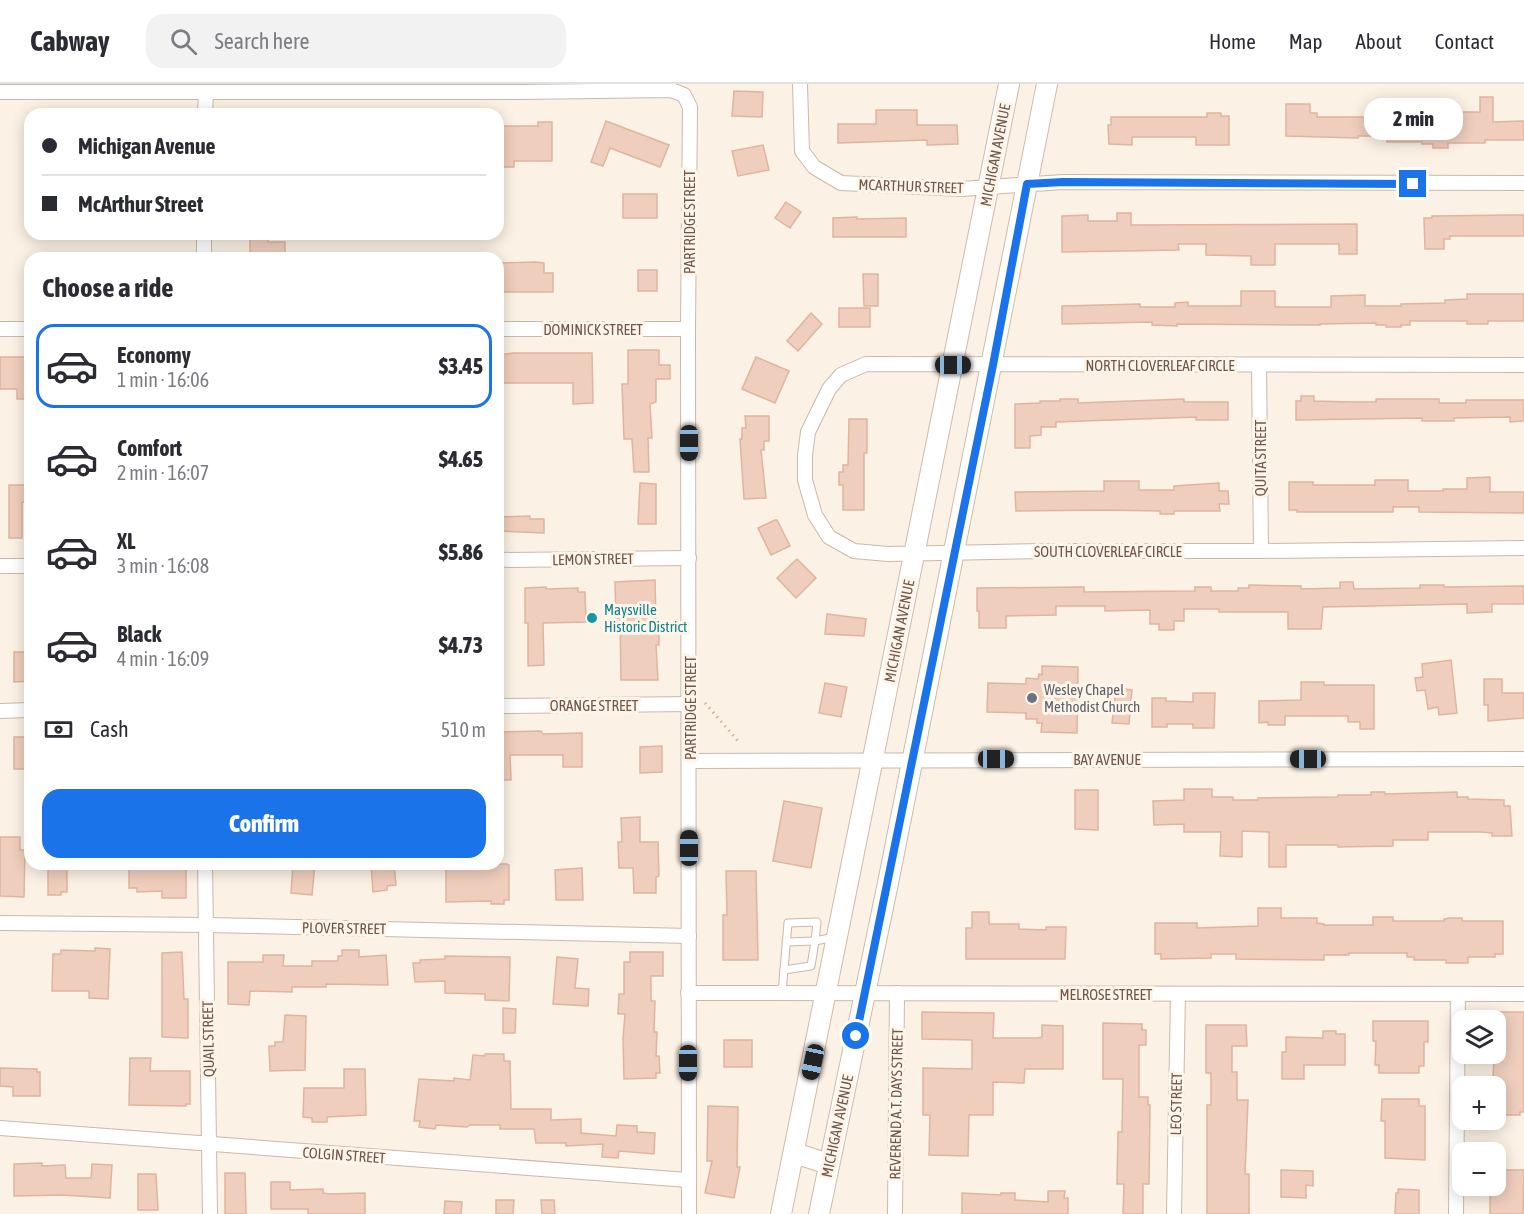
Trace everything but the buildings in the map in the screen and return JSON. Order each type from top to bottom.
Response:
[{"type":"main road","name":"MICHIGAN AVENUE","points":[[781,1214],[1009,84]]},
{"type":"main road","name":"MICHIGAN AVENUE","points":[[819,1214],[993,365],[1047,84]]},
{"type":"main road","points":[[794,1153],[829,1164]]},
{"type":"street","name":"MCARTHUR STREET","points":[[800,88],[802,151],[814,167],[840,183],[961,189],[1063,182],[1524,183]]},
{"type":"street","name":"PARTRIDGE STREET","points":[[206,92],[672,90],[684,95],[690,107],[689,1214]]},
{"type":"street","points":[[0,92],[206,92],[205,108]]},
{"type":"street","points":[[0,330],[24,329]]},
{"type":"street","name":"DOMINICK STREET","points":[[504,329],[688,329]]},
{"type":"street","name":"NORTH CLOVERLEAF CIRCLE","points":[[818,411],[841,375],[866,364],[1524,365]]},
{"type":"street","name":"QUITA STREET","points":[[1259,365],[1261,551]]},
{"type":"street","name":"SOUTH CLOVERLEAF CIRCLE","points":[[818,411],[808,432],[805,455],[806,480],[815,515],[830,537],[854,551],[888,554],[1524,548]]},
{"type":"street","name":"LEMON STREET","points":[[504,560],[689,558]]},
{"type":"street","points":[[0,566],[24,566]]},
{"type":"street","name":"ORANGE STREET","points":[[504,706],[690,704]]},
{"type":"street","points":[[0,711],[24,710]]},
{"type":"street","name":"BAY AVENUE","points":[[690,761],[1524,759]]},
{"type":"street","name":"QUAIL STREET","points":[[205,870],[210,1214]]},
{"type":"street","name":"PLOVER STREET","points":[[0,922],[689,936]]},
{"type":"street","name":"MELROSE STREET","points":[[688,993],[1524,994]]},
{"type":"street","name":"REVEREND A.T. DAYS STREET","points":[[895,1214],[897,993]]},
{"type":"street","name":"LEO STREET","points":[[1174,1214],[1178,994]]},
{"type":"street","points":[[1456,1214],[1458,994]]},
{"type":"street","name":"COLGIN STREET","points":[[0,1128],[688,1180]]},
{"type":"lane","points":[[782,993],[788,923],[816,922],[811,966],[784,970]]},
{"type":"lane","points":[[786,942],[815,941],[837,937]]},
{"type":"path","points":[[704,703],[738,741]]},
{"type":"place","name":"Maysville Historic District","points":[[592,618]]},
{"type":"place","name":"Wesley Chapel Methodist Church","points":[[1032,698]]},
{"type":"route","points":[[856,1036],[993,365],[1027,184],[1063,182],[1413,184]]}]
